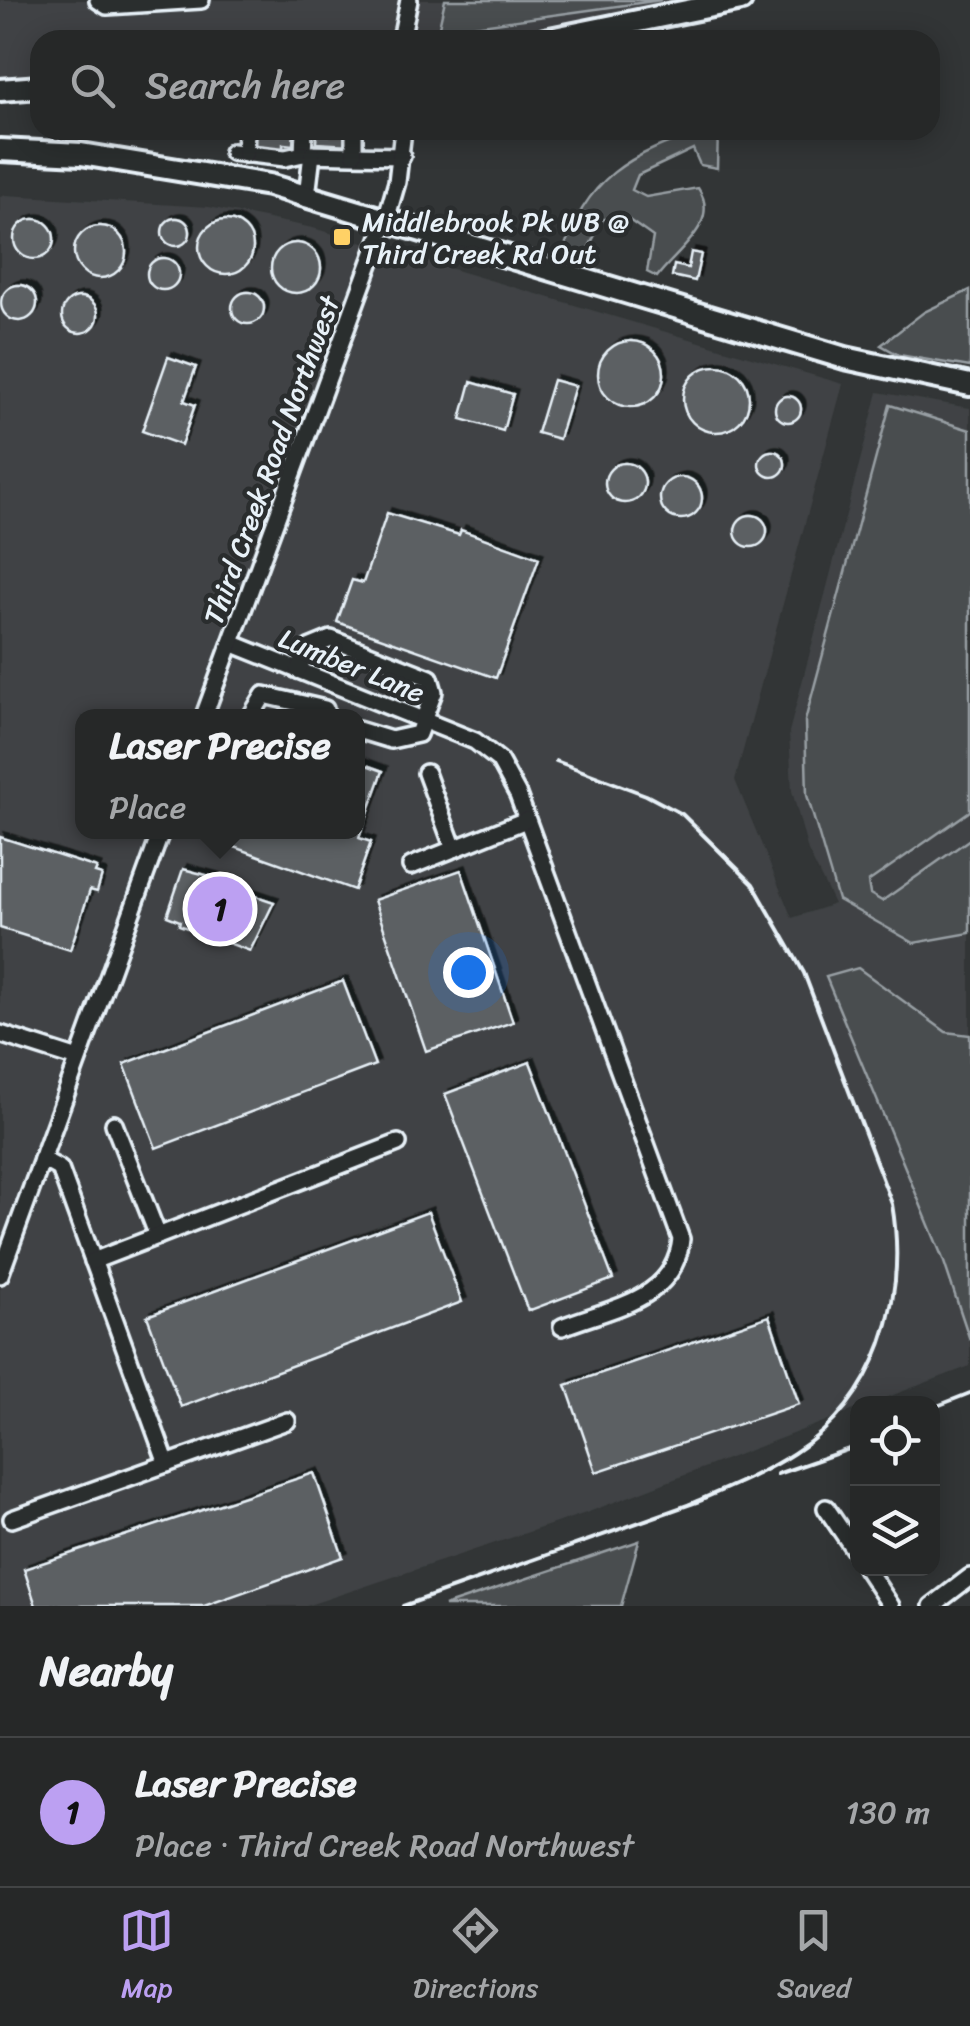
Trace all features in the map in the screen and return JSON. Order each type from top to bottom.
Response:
[{"type":"main road","points":[[594,30],[742,0]]},
{"type":"main road","points":[[1,84],[30,85]]},
{"type":"main road","points":[[0,150],[81,154],[183,168],[306,196],[845,358],[970,385]]},
{"type":"street","points":[[98,0],[107,6],[201,0]]},
{"type":"street","points":[[403,30],[409,0]]},
{"type":"street","points":[[243,140],[238,153],[284,158],[307,154],[402,156]]},
{"type":"street","points":[[305,140],[306,196]]},
{"type":"street","points":[[353,140],[354,154]]},
{"type":"street","name":"Third Creek Road Northwest","points":[[207,709],[386,220],[403,140]]},
{"type":"street","points":[[298,670],[309,648],[324,638],[406,666],[434,684],[418,734],[402,740],[380,739],[365,733]]},
{"type":"street","name":"Lumber Lane","points":[[230,644],[475,741],[499,760],[526,820],[681,1239],[679,1260],[663,1286],[562,1327]]},
{"type":"street","points":[[327,709],[329,683]]},
{"type":"street","points":[[256,709],[264,695],[313,709]]},
{"type":"street","points":[[426,773],[454,849]]},
{"type":"street","points":[[411,866],[526,820]]},
{"type":"street","points":[[0,1275],[158,839]]},
{"type":"street","points":[[0,1034],[78,1060]]},
{"type":"street","points":[[114,1124],[158,1236]]},
{"type":"street","points":[[93,1261],[398,1143]]},
{"type":"street","points":[[42,1158],[60,1169],[167,1464]]},
{"type":"street","points":[[12,1519],[288,1421]]},
{"type":"street","points":[[826,1508],[850,1543]]},
{"type":"street","points":[[871,1576],[891,1606]]},
{"type":"street","points":[[932,1606],[970,1577]]},
{"type":"shaded area","points":[[0,0],[684,0],[516,30],[30,30],[30,79],[0,82]]},
{"type":"shaded area","points":[[445,0],[661,0],[445,30],[438,30]]},
{"type":"shaded area","points":[[676,140],[718,140],[717,168],[700,165],[693,149],[638,175],[632,190],[646,197],[698,188],[704,213],[694,236],[657,277],[647,272],[653,237],[629,220],[603,219],[582,261],[571,265],[561,258],[571,230],[597,188],[632,160]]},
{"type":"shaded area","points":[[6,195],[209,207],[313,228],[843,384],[735,780],[792,918],[834,904],[808,851],[792,791],[789,732],[878,392],[970,408],[970,1366],[891,1396],[850,1396],[850,1412],[586,1513],[306,1606],[0,1606],[0,197]]},
{"type":"shaded area","points":[[970,290],[970,367],[899,355],[881,345],[924,312]]},
{"type":"shaded area","points":[[890,405],[970,430],[970,811],[868,882],[870,894],[882,901],[970,839],[970,933],[914,943],[838,900],[807,795],[805,721]]},
{"type":"shaded area","points":[[858,968],[946,1032],[970,1035],[970,1340],[943,1259],[826,977]]},
{"type":"shaded area","points":[[639,1541],[621,1606],[444,1606]]},
{"type":"building","points":[[254,140],[293,140],[293,145],[283,144],[283,151],[254,148]]},
{"type":"building","points":[[316,140],[349,140],[349,145],[316,143]]},
{"type":"building","points":[[176,218],[186,222],[190,232],[186,242],[176,246],[166,242],[162,232],[166,222]]},
{"type":"building","points":[[34,219],[48,225],[54,239],[48,253],[34,259],[20,253],[14,239],[20,225]]},
{"type":"building","points":[[226,220],[245,228],[253,247],[245,266],[226,274],[207,266],[199,247],[207,228]]},
{"type":"building","points":[[100,226],[118,234],[126,252],[118,270],[100,278],[82,270],[74,252],[82,234]]},
{"type":"building","points":[[296,243],[313,251],[321,268],[313,285],[296,293],[279,285],[271,268],[279,251]]},
{"type":"building","points":[[691,252],[701,254],[695,281],[672,276],[674,265],[688,268]]},
{"type":"building","points":[[163,258],[174,263],[179,274],[174,285],[163,290],[152,285],[147,274],[152,263]]},
{"type":"building","points":[[19,285],[32,290],[37,303],[32,316],[19,321],[6,316],[1,303],[6,290]]},
{"type":"building","points":[[248,292],[259,297],[264,308],[259,319],[248,324],[237,319],[232,308],[237,297]]},
{"type":"building","points":[[80,297],[93,302],[98,315],[93,328],[80,333],[67,328],[62,315],[67,302]]},
{"type":"building","points":[[631,341],[654,351],[664,374],[654,397],[631,407],[608,397],[598,374],[608,351]]},
{"type":"building","points":[[168,357],[196,367],[184,401],[195,405],[181,445],[142,431]]},
{"type":"building","points":[[716,366],[739,376],[749,399],[739,422],[716,432],[693,422],[683,399],[693,376]]},
{"type":"building","points":[[553,380],[575,386],[559,439],[537,433]]},
{"type":"building","points":[[471,382],[513,394],[503,431],[461,419]]},
{"type":"building","points":[[788,396],[797,400],[801,409],[797,418],[788,422],[779,418],[775,409],[779,400]]},
{"type":"building","points":[[772,451],[781,455],[785,464],[781,473],[772,477],[763,473],[759,464],[763,455]]},
{"type":"building","points":[[625,463],[639,469],[645,483],[639,497],[625,503],[611,497],[605,483],[611,469]]},
{"type":"building","points":[[681,477],[696,483],[702,498],[696,513],[681,519],[666,513],[660,498],[666,483]]},
{"type":"building","points":[[387,513],[459,535],[461,530],[539,558],[496,678],[337,622],[352,580],[363,583]]},
{"type":"building","points":[[751,515],[762,520],[767,531],[762,542],[751,547],[740,542],[735,531],[740,520]]},
{"type":"building","points":[[365,765],[383,771],[365,821]]},
{"type":"building","points":[[0,837],[97,868],[95,873],[102,875],[97,892],[90,890],[70,950],[0,928]]},
{"type":"building","points":[[231,839],[371,842],[354,890],[229,845]]},
{"type":"building","points":[[183,869],[237,883],[235,889],[274,902],[250,951],[179,925],[180,921],[167,916]]},
{"type":"building","points":[[461,870],[513,1022],[426,1051],[374,900]]},
{"type":"building","points":[[343,981],[375,1065],[156,1148],[124,1064]]},
{"type":"building","points":[[530,1062],[613,1279],[528,1311],[445,1094]]},
{"type":"building","points":[[428,1212],[462,1302],[181,1407],[147,1316]]},
{"type":"building","points":[[769,1316],[799,1404],[596,1472],[566,1385]]},
{"type":"building","points":[[314,1473],[343,1557],[204,1606],[36,1606],[24,1569]]},
{"type":"railway","points":[[556,761],[646,795],[682,814],[753,884],[804,973],[892,1204],[896,1240],[890,1310],[866,1376],[847,1405],[823,1431],[794,1453],[690,1504]]},
{"type":"railway","points":[[940,1405],[970,1393]]},
{"type":"railway","points":[[777,1474],[850,1449]]},
{"type":"railway","points":[[403,1606],[702,1500]]},
{"type":"place","name":"Middlebrook Pk WB @ Third Creek Rd Out","points":[[342,237]]},
{"type":"place","name":"Laser Precise","points":[[220,909]]}]
